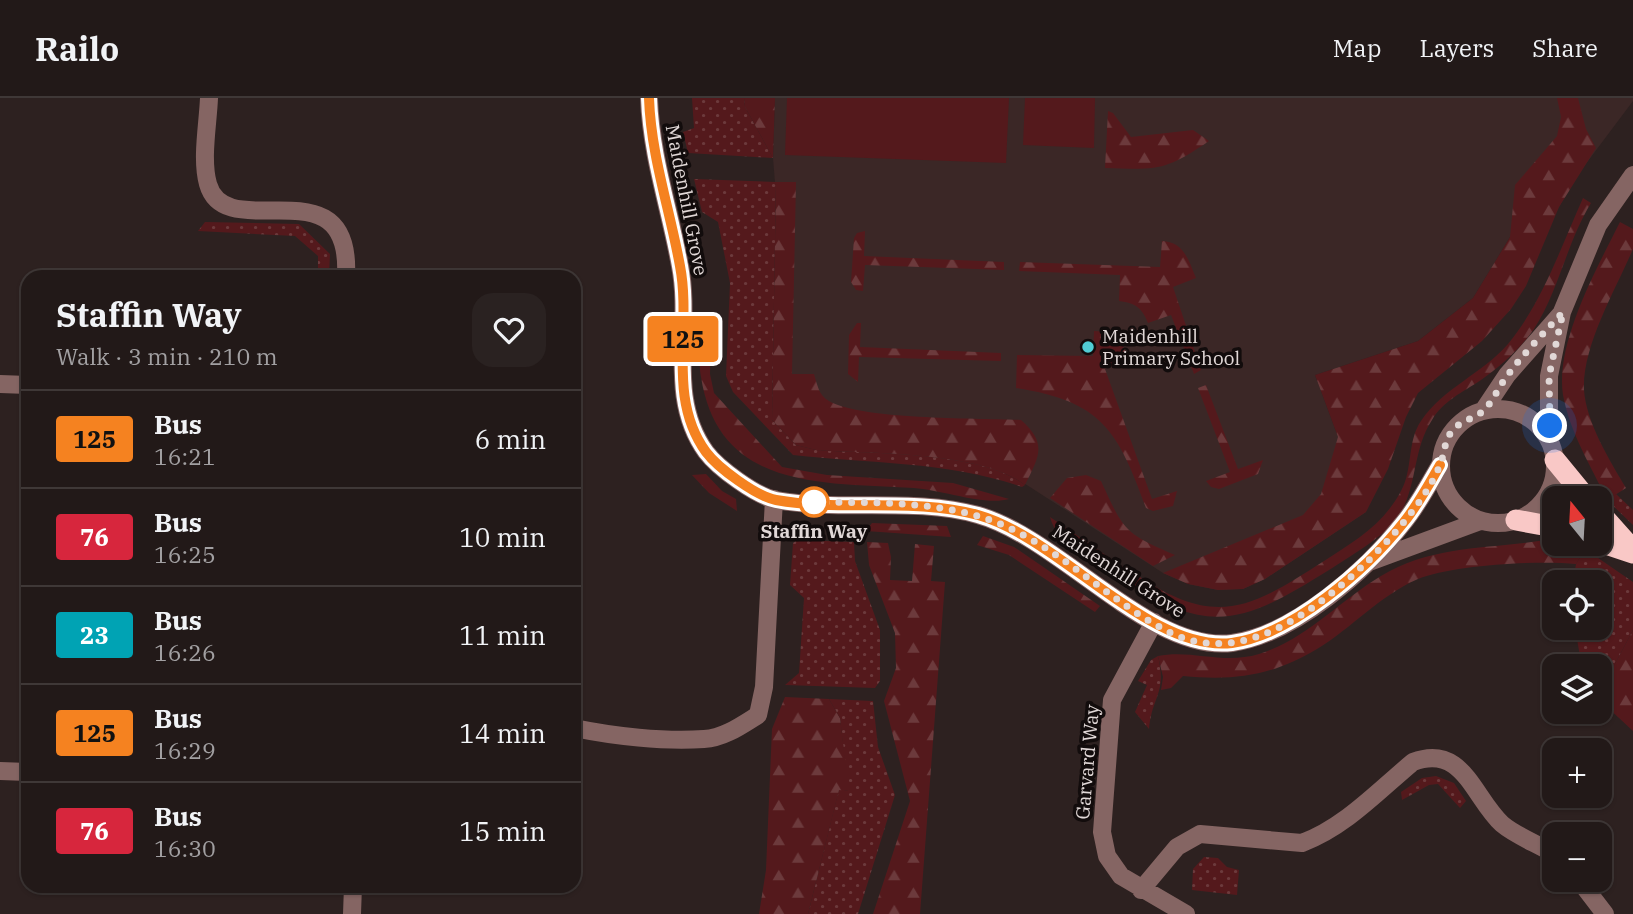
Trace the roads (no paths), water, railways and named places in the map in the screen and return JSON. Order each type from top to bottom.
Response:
[{"type":"highway","points":[[1552,451],[1578,486]]},
{"type":"highway","points":[[1516,520],[1542,525]]},
{"type":"highway","points":[[1612,527],[1633,552]]},
{"type":"highway","points":[[1612,546],[1633,552]]},
{"type":"street","points":[[209,98],[206,166],[208,186],[217,199],[230,207],[252,210],[309,211],[332,223],[342,241],[347,259],[346,270]]},
{"type":"street","name":"Maidenhill Grove","points":[[649,98],[657,169],[681,268],[685,302],[683,385],[690,419],[706,452],[720,467],[774,499],[941,508],[979,516],[1051,551],[1173,634],[1204,642],[1231,643],[1276,631],[1304,614],[1366,563],[1405,522],[1440,465]]},
{"type":"street","points":[[1552,451],[1538,426],[1521,414],[1503,409],[1483,411],[1466,419],[1452,431],[1444,447],[1440,465],[1443,483],[1450,500],[1463,513],[1480,521],[1498,524],[1516,520],[1532,512],[1546,498],[1553,480],[1552,451],[1549,376],[1563,312],[1598,226],[1633,175]]},
{"type":"street","points":[[1483,411],[1507,375],[1563,312]]},
{"type":"street","points":[[0,384],[21,385]]},
{"type":"street","points":[[581,729],[605,735],[706,739],[737,729],[758,715],[764,687],[774,499]]},
{"type":"street","name":"Maidenhill Grove","points":[[1366,563],[1480,521]]},
{"type":"street","name":"Garvard Way","points":[[1154,622],[1112,700],[1102,832],[1113,866],[1142,890],[1186,914]]},
{"type":"street","points":[[1142,890],[1177,847],[1200,834],[1302,843],[1332,830],[1413,762],[1425,757],[1438,757],[1455,764],[1503,825],[1542,847]]},
{"type":"street","points":[[0,771],[21,772]]},
{"type":"street","points":[[1588,892],[1605,914]]},
{"type":"street","points":[[352,914],[353,893]]},
{"type":"place","name":"Maidenhill Primary School","points":[[1088,347]]},
{"type":"place","name":"Staffin Way","points":[[814,502]]}]
